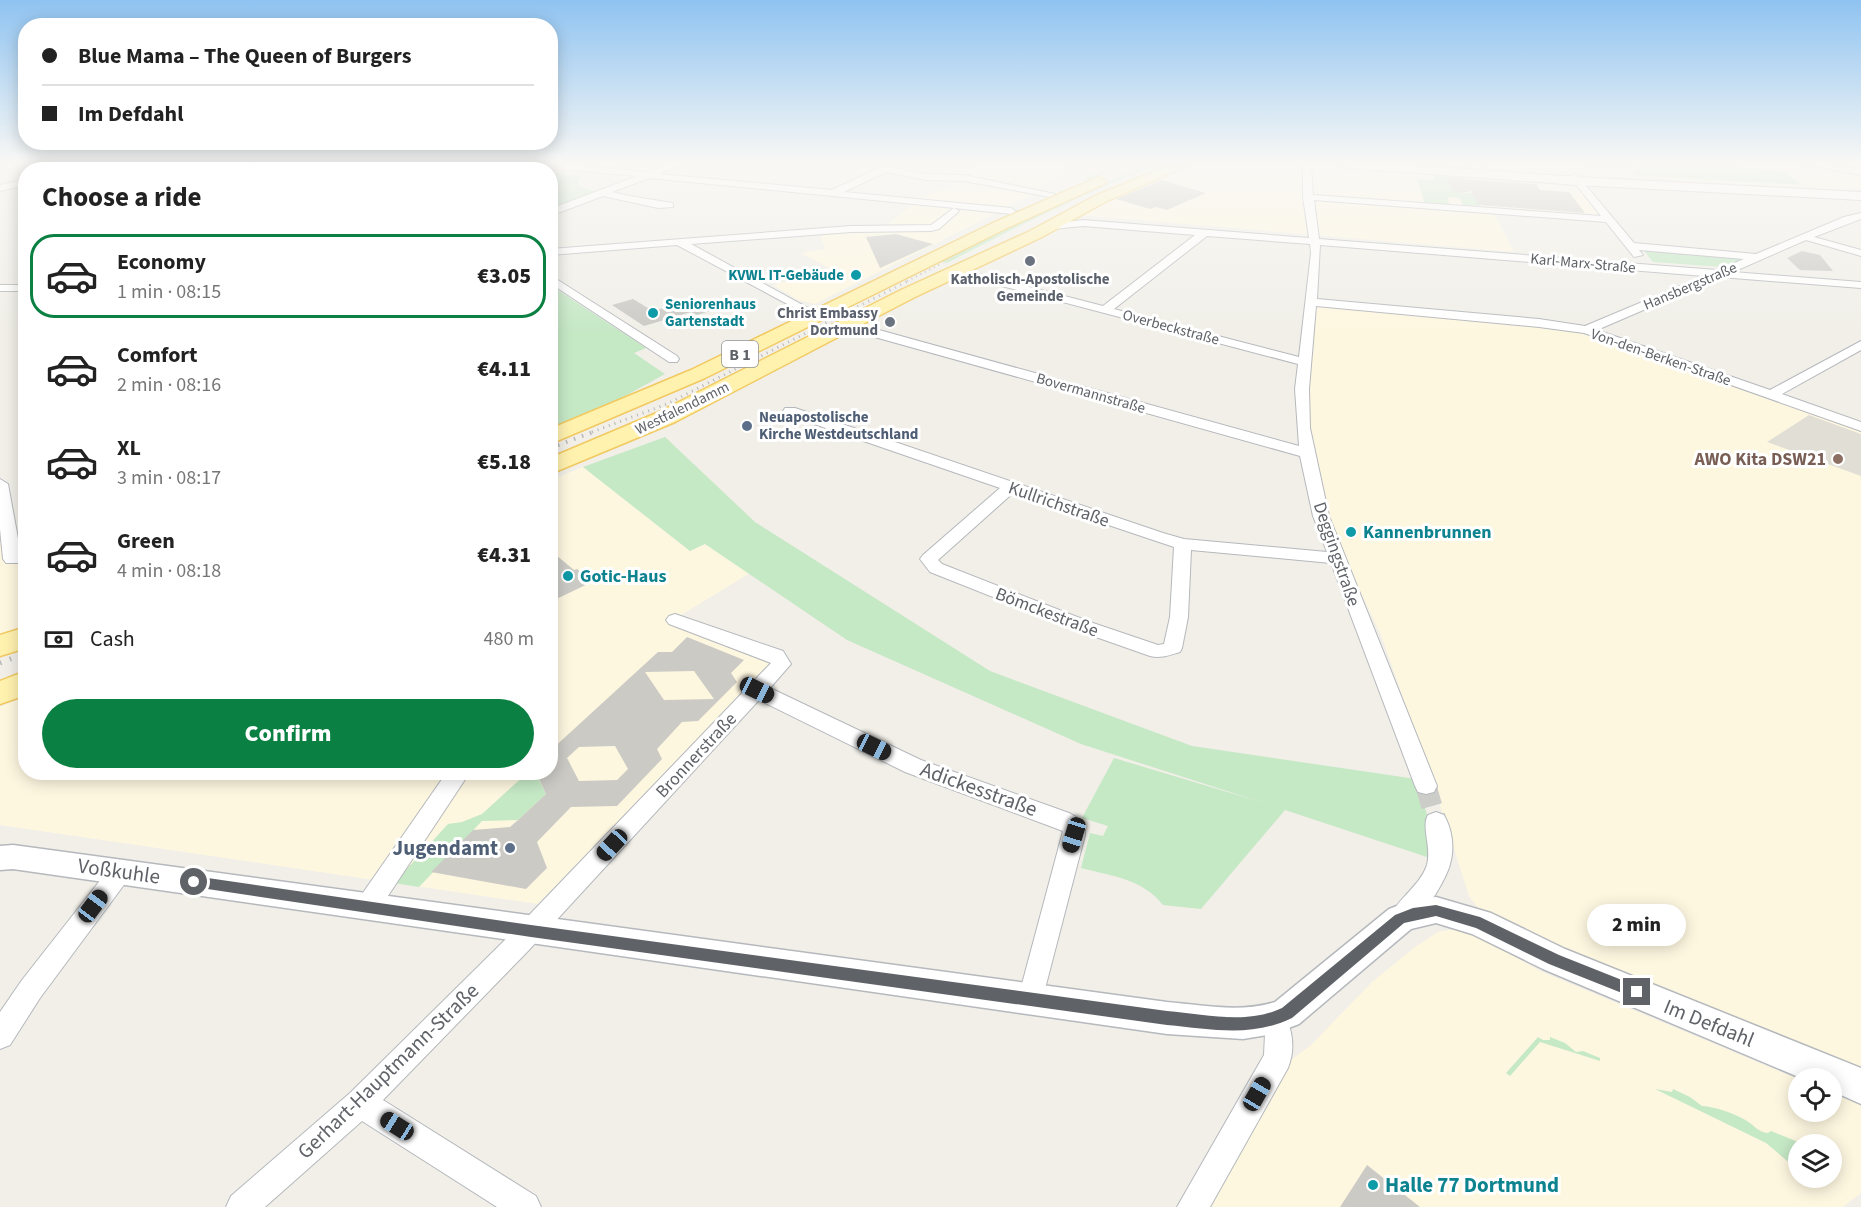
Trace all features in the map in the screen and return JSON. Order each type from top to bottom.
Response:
[{"type":"main road","name":"Westfalendamm","points":[[558,434],[728,360],[1012,220]]},
{"type":"main road","name":"Westfalendamm","points":[[907,294],[929,278],[1036,220]]},
{"type":"main road","name":"Westfalendamm","points":[[558,464],[627,435],[757,372],[907,294],[1063,220]]},
{"type":"main road","name":"Westfalendamm","points":[[901,274],[907,267],[990,221]]},
{"type":"main road","points":[[0,646],[18,640]]},
{"type":"main road","points":[[0,693],[18,685]]},
{"type":"street","points":[[558,251],[814,232],[931,228],[944,220]]},
{"type":"street","name":"Karl-Marx-Straße","points":[[1101,220],[1861,285]]},
{"type":"street","name":"Deggingstraße","points":[[1312,220],[1316,261],[1302,413],[1307,453],[1321,516],[1426,786]]},
{"type":"street","points":[[1610,220],[1645,263]]},
{"type":"street","name":"Hansbergstraße","points":[[1586,330],[1844,220]]},
{"type":"street","name":"Karl-Marx-Straße","points":[[1053,226],[1083,223],[1645,263],[1724,272],[1861,280]]},
{"type":"street","points":[[1106,310],[1204,233]]},
{"type":"street","points":[[1805,237],[1861,253]]},
{"type":"street","points":[[679,242],[804,309]]},
{"type":"street","name":"Karl-Marx-Straße","points":[[1631,246],[1758,257]]},
{"type":"street","name":"Overbeckstraße","points":[[968,274],[1305,362]]},
{"type":"street","points":[[558,283],[673,359]]},
{"type":"street","points":[[0,288],[18,286]]},
{"type":"street","name":"Von-den-Berken-Straße","points":[[1311,302],[1539,323],[1586,330],[1861,427]]},
{"type":"street","name":"Bovermannstraße","points":[[875,333],[1307,453]]},
{"type":"street","points":[[1771,395],[1861,345]]},
{"type":"street","name":"Kullrichstraße","points":[[790,411],[1157,537],[1184,544],[1337,558]]},
{"type":"street","points":[[0,484],[12,560]]},
{"type":"street","name":"Bömckestraße","points":[[1010,487],[929,559],[936,568],[1083,626],[1158,652],[1173,648],[1179,617],[1184,544]]},
{"type":"street","name":"Bronnerstraße","points":[[531,931],[781,664],[776,656],[675,620]]},
{"type":"street","name":"Adickesstraße","points":[[757,690],[913,766],[1061,819],[1074,826],[1074,835],[1031,999]]},
{"type":"street","points":[[367,907],[454,780]]},
{"type":"street","points":[[1400,919],[1435,879],[1439,866],[1439,832]]},
{"type":"street","name":"Voßkuhle","points":[[4,856],[531,931],[1178,1019],[1247,1025],[1274,1020]]},
{"type":"street","points":[[0,1036],[31,989],[121,871]]},
{"type":"street","name":"Im Defdahl","points":[[1274,1020],[1287,1013],[1327,982],[1400,919],[1420,912],[1436,910],[1480,923],[1554,959],[1861,1086]]},
{"type":"street","name":"Gerhart-Hauptmann-Straße","points":[[242,1207],[360,1103],[531,931]]},
{"type":"street","points":[[1193,1207],[1278,1058],[1279,1034],[1274,1020]]},
{"type":"street","points":[[360,1103],[525,1207]]},
{"type":"shaded area","points":[[893,220],[982,220],[815,304],[798,300],[773,285],[829,268],[801,253],[825,249],[819,230],[886,226]]},
{"type":"shaded area","points":[[1142,220],[1497,220],[1514,252]]},
{"type":"shaded area","points":[[1314,304],[1573,329],[1861,429],[1861,1070],[1495,919],[1479,909],[1469,896],[1434,786],[1381,635],[1334,536],[1312,449],[1307,391]]},
{"type":"shaded area","name":"AWO Kita DSW21","points":[[1809,415],[1861,434],[1861,476],[1767,442]]},
{"type":"shaded area","points":[[583,467],[690,551],[705,544],[750,573],[668,623],[770,663],[538,904],[0,825],[0,707],[18,699],[18,780],[558,780],[558,477]]},
{"type":"shaded area","points":[[0,529],[5,559],[18,555],[18,629],[0,635]]},
{"type":"shaded area","points":[[1464,930],[1479,936],[1540,971],[1788,1075],[1788,1122],[1842,1122],[1842,1097],[1861,1105],[1861,1193],[1843,1207],[1207,1207],[1287,1063],[1311,1045],[1372,982],[1415,947],[1438,932]]},
{"type":"green space","points":[[1022,220],[1030,220],[947,263],[938,261]]},
{"type":"green space","points":[[1642,248],[1746,258],[1722,267],[1653,262]]},
{"type":"green space","points":[[558,290],[646,348],[634,353],[665,374],[605,407],[558,425]]},
{"type":"green space","points":[[665,437],[755,522],[990,671],[1192,746],[1416,779],[1433,834],[1433,859],[1285,810],[1201,909],[1163,905],[1146,889],[1136,884],[1115,876],[1081,868],[1090,833],[1103,836],[1108,826],[1082,818],[1114,758],[1261,802],[1081,744],[847,640],[705,544],[690,551],[583,467]]},
{"type":"green space","points":[[519,780],[539,780],[546,794],[518,820],[482,821],[419,887],[394,883],[448,824],[462,822],[482,814]]},
{"type":"green space","points":[[1538,1037],[1550,1040],[1550,1037],[1565,1043],[1576,1052],[1583,1051],[1600,1058],[1600,1061],[1540,1042],[1510,1076],[1506,1073]]},
{"type":"green space","points":[[1655,1089],[1672,1092],[1673,1089],[1702,1106],[1736,1115],[1762,1131],[1768,1133],[1771,1131],[1788,1138],[1788,1162],[1766,1143]]},
{"type":"building","points":[[896,234],[933,244],[880,268],[866,237]]},
{"type":"building","points":[[1802,251],[1820,255],[1833,271],[1800,270],[1787,258]]},
{"type":"building","name":"Seniorenhaus Gartenstadt","points":[[633,299],[653,311],[694,299],[713,310],[697,315],[691,312],[644,326],[612,305]]},
{"type":"building","name":"Gotic-Haus","points":[[558,557],[574,570],[577,569],[592,582],[558,598]]},
{"type":"building","points":[[687,637],[744,660],[731,673],[737,682],[698,721],[682,722],[657,749],[662,759],[617,806],[571,807],[537,842],[547,868],[526,889],[431,872],[473,830],[510,827],[546,794],[540,780],[558,780],[558,744],[658,652],[672,652]],"holes":[[[694,671],[714,699],[664,700],[645,672]],[[615,746],[628,769],[617,780],[579,781],[567,758],[579,747]]]},
{"type":"building","name":"Halle 77 Dortmund","points":[[1367,1165],[1420,1207],[1340,1207]]},
{"type":"tunnel","points":[[1426,786],[1436,821]]},
{"type":"railway","points":[[907,281],[943,263]]},
{"type":"railway","points":[[592,432],[667,404],[910,280]]},
{"type":"railway","points":[[558,445],[596,431]]},
{"type":"railway","points":[[0,663],[18,656]]},
{"type":"place","name":"Katholisch-Apostolische Gemeinde","points":[[1030,261]]},
{"type":"place","name":"KVWL IT-Gebäude","points":[[856,275]]},
{"type":"place","name":"Seniorenhaus Gartenstadt","points":[[653,313]]},
{"type":"place","name":"Christ Embassy Dortmund","points":[[890,322]]},
{"type":"place","name":"Neuapostolische Kirche Westdeutschland","points":[[747,426]]},
{"type":"place","name":"AWO Kita DSW21","points":[[1838,459]]},
{"type":"place","name":"Kannenbrunnen","points":[[1351,532]]},
{"type":"place","name":"Gotic-Haus","points":[[568,576]]},
{"type":"place","name":"Jugendamt","points":[[510,848]]},
{"type":"place","name":"Halle 77 Dortmund","points":[[1373,1185]]},
{"type":"route","points":[[194,882],[531,931],[1167,1018],[1247,1025],[1274,1020],[1287,1013],[1358,957],[1400,919],[1436,910],[1480,923],[1554,959],[1637,992]]}]
